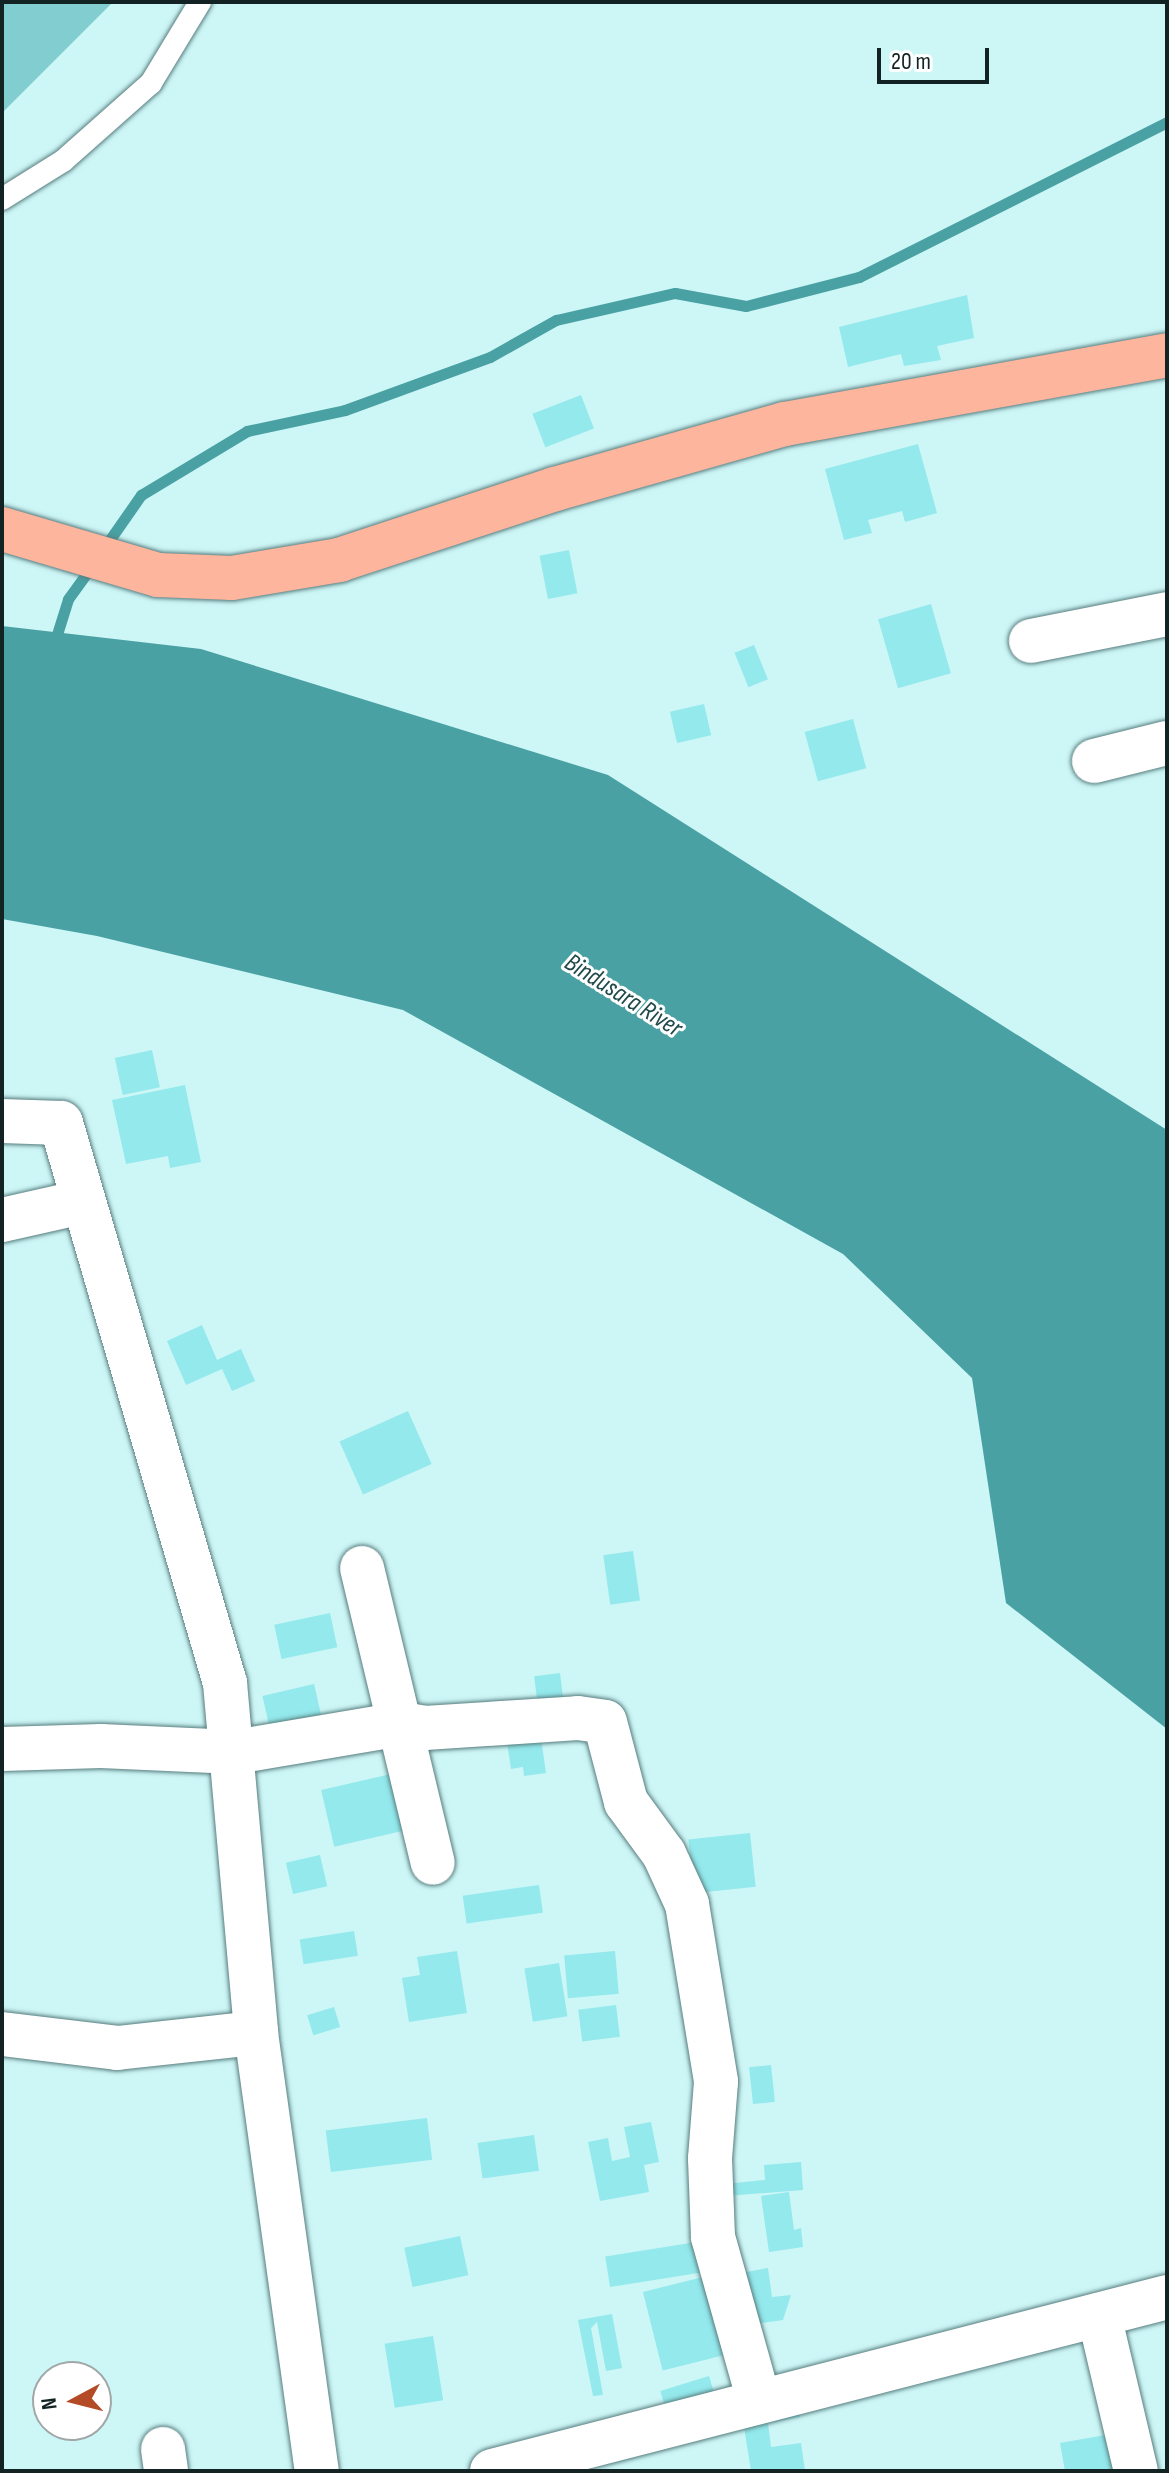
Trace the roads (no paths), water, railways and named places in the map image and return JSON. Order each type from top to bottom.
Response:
[{"type":"main road","points":[[3,525],[51,547],[158,575],[232,578],[339,560],[555,489],[785,424],[1167,355]]},
{"type":"street","points":[[1031,641],[1167,614]]},
{"type":"street","points":[[1094,761],[1167,743]]},
{"type":"street","points":[[2,1121],[61,1123],[82,1202],[210,1620],[235,1752],[256,2033],[317,2471]]},
{"type":"street","points":[[2,1220],[82,1202]]},
{"type":"street","points":[[362,1568],[433,1863]]},
{"type":"street","points":[[2,1749],[101,1746],[235,1752],[401,1724],[425,1728],[578,1718],[605,1722],[626,1802],[664,1854],[687,1904],[716,2082],[710,2159],[713,2237],[759,2401]]},
{"type":"street","points":[[2,2034],[117,2048],[256,2033]]},
{"type":"street","points":[[492,2471],[613,2456],[759,2401],[1167,2297]]},
{"type":"street","points":[[1099,2315],[1136,2471]]},
{"type":"lane","points":[[2,199],[63,161],[151,83],[200,2]]},
{"type":"water","name":"Bindusara River","points":[[2,626],[201,649],[608,775],[1167,1130],[1167,1729],[1006,1603],[972,1378],[843,1254],[403,1010],[97,936],[2,919]]},
{"type":"waterway","points":[[104,548],[141,495],[247,431],[345,410],[490,357],[556,320],[675,293],[746,306],[859,277],[1167,122]]},
{"type":"waterway","points":[[53,647],[68,599],[92,566]]}]
